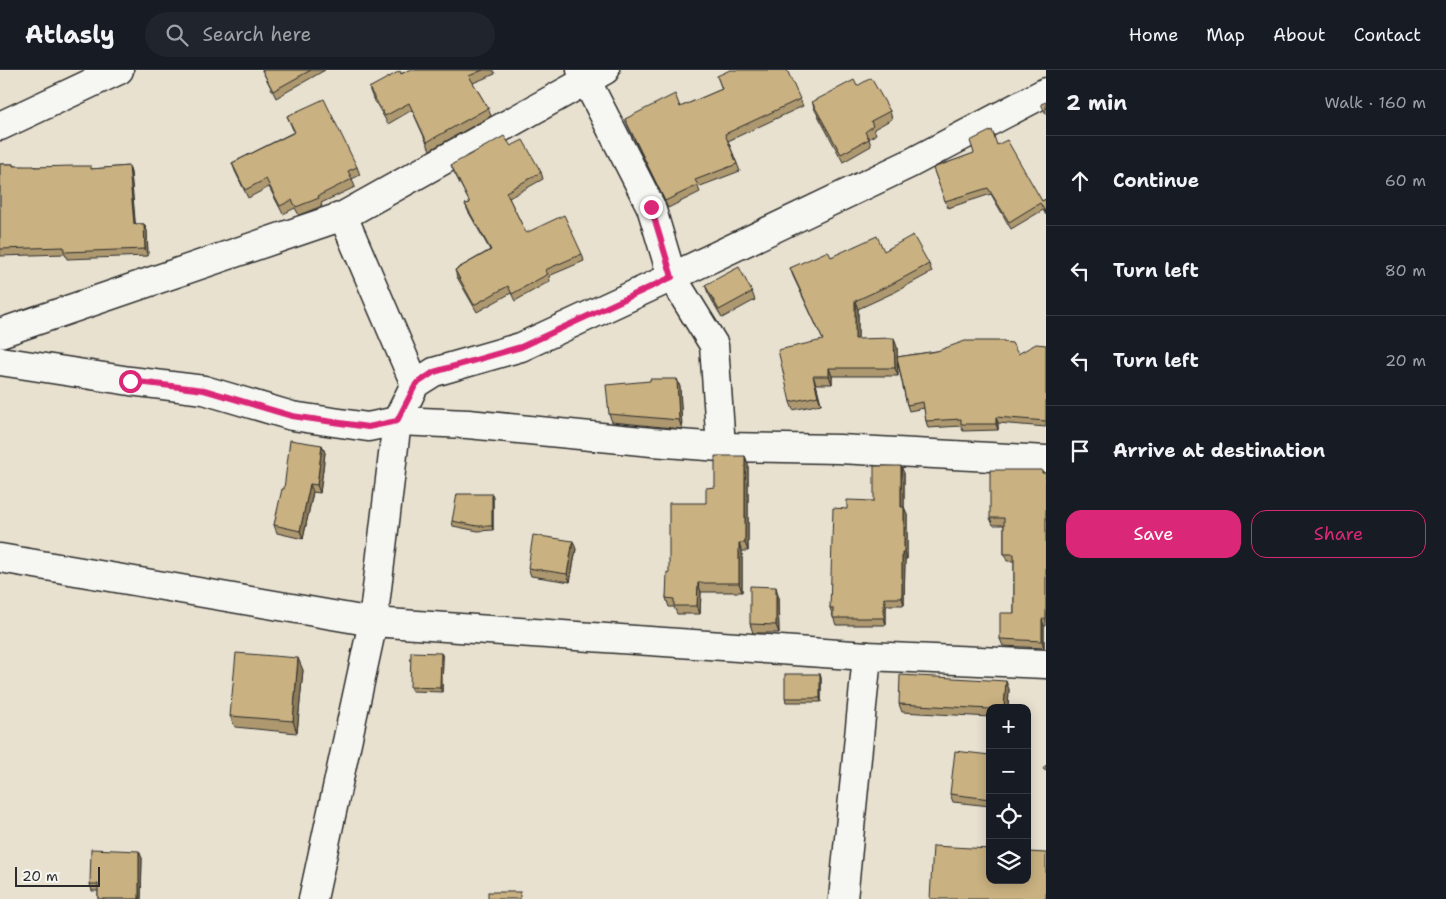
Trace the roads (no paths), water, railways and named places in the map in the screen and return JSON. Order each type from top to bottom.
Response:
[{"type":"street","points":[[0,126],[119,70]]},
{"type":"street","points":[[0,333],[343,216],[590,73],[651,207],[672,277],[714,346],[721,447]]},
{"type":"street","points":[[313,899],[373,622],[397,421],[416,384],[434,372],[521,347],[909,164],[1046,92]]},
{"type":"street","points":[[343,216],[416,384]]},
{"type":"street","points":[[0,361],[130,381],[204,390],[292,416],[368,427],[397,421],[468,424],[721,447],[839,449],[1046,460]]},
{"type":"street","points":[[0,558],[373,622],[867,656],[1046,664]]},
{"type":"street","points":[[843,899],[867,656]]}]
